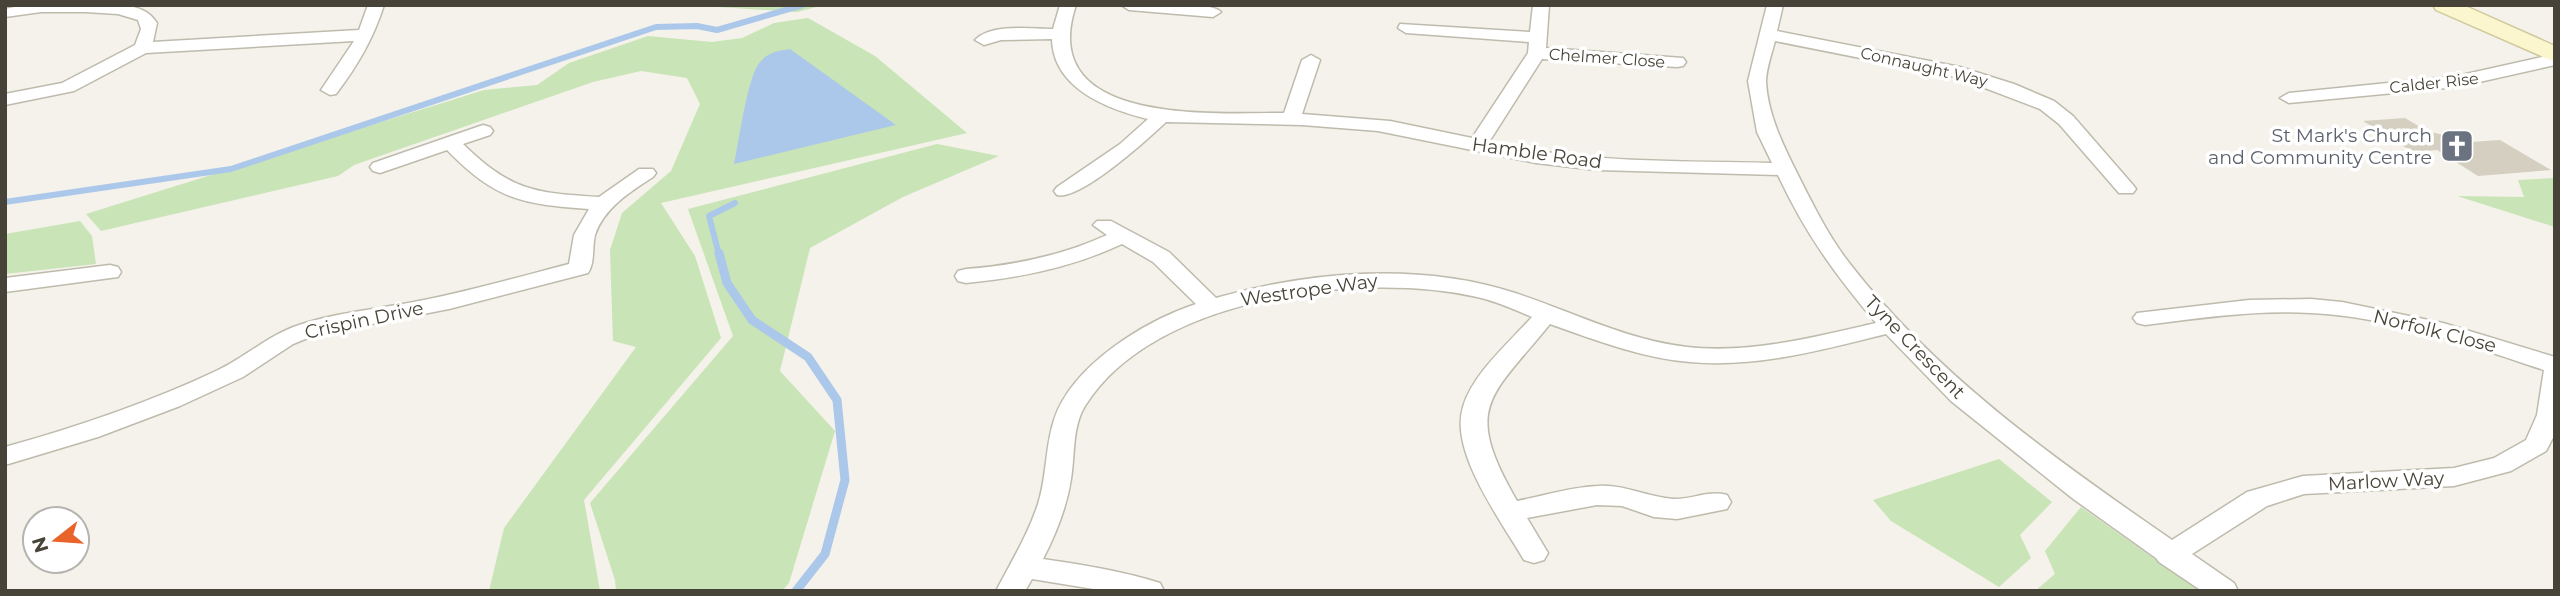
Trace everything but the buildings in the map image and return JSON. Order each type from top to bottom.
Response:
[{"type":"street","points":[[330,90],[352,61],[366,35],[376,5]]},
{"type":"street","name":"Hamble Road","points":[[1068,5],[1060,34],[1060,50],[1067,67],[1102,96],[1129,109],[1162,116],[1198,119],[1291,119],[1392,127],[1538,158],[1600,163],[1784,169]]},
{"type":"street","points":[[1129,5],[1213,12]]},
{"type":"street","name":"Chelmer Close","points":[[1478,146],[1486,126],[1538,46],[1541,5]]},
{"type":"street","name":"Tyne Crescent","points":[[1775,5],[1757,81],[1767,131],[1810,221],[1841,268],[1891,326],[1960,396],[2082,491],[2169,555],[2224,591]]},
{"type":"street","points":[[2444,5],[2555,57]]},
{"type":"street","points":[[11,10],[49,7],[106,8],[144,15],[149,20],[150,28],[142,48]]},
{"type":"street","name":"Chelmer Close","points":[[1406,28],[1677,62]]},
{"type":"street","points":[[996,33],[1060,34]]},
{"type":"street","name":"Connaught Way","points":[[1768,34],[1960,72],[2008,88],[2047,105],[2066,120],[2126,189]]},
{"type":"street","points":[[5,100],[68,87],[142,48],[366,35]]},
{"type":"street","name":"Calder Rise","points":[[2289,98],[2474,80],[2508,74],[2555,57]]},
{"type":"street","points":[[1291,119],[1311,60]]},
{"type":"street","points":[[2311,96],[2335,110]]},
{"type":"street","points":[[1063,191],[1128,148],[1162,116]]},
{"type":"street","points":[[380,167],[483,131]]},
{"type":"street","points":[[450,142],[475,167],[503,188],[569,201],[605,204]]},
{"type":"street","name":"Crispin Drive","points":[[5,456],[130,417],[184,396],[229,375],[271,347],[304,330],[348,319],[404,311],[580,268],[580,245],[588,223],[605,204],[646,173]]},
{"type":"street","points":[[1104,225],[1161,257],[1210,305]]},
{"type":"street","points":[[966,276],[1052,265],[1092,251],[1125,235]]},
{"type":"street","points":[[5,285],[110,272]]},
{"type":"street","name":"Westrope Way","points":[[1010,591],[1026,567],[1056,489],[1066,425],[1074,403],[1104,367],[1138,341],[1174,320],[1210,305],[1255,295],[1355,280],[1406,279],[1452,285],[1504,297],[1546,314],[1639,344],[1688,355],[1775,353],[1891,326]]},
{"type":"street","name":"Norfolk Close","points":[[2145,318],[2237,306],[2313,306],[2393,317],[2555,365]]},
{"type":"street","points":[[1534,553],[1486,468],[1473,433],[1475,407],[1492,380],[1546,314]]},
{"type":"street","name":"Marlow Way","points":[[2169,555],[2257,499],[2303,485],[2454,477],[2502,464],[2537,446],[2550,415],[2555,372]]},
{"type":"street","points":[[1511,512],[1597,495],[1623,497],[1665,508],[1717,502]]},
{"type":"street","points":[[1026,567],[1099,578],[1150,591]]},
{"type":"green space","points":[[687,5],[824,5],[797,12]]},
{"type":"green space","points":[[808,18],[875,56],[967,133],[661,203],[695,256],[721,338],[584,500],[600,591],[489,591],[504,528],[636,347],[613,341],[610,250],[622,213],[671,171],[700,104],[687,78],[641,71],[593,82],[354,165],[338,176],[101,231],[86,214],[484,90],[537,85],[569,63],[648,36],[712,42],[742,38],[774,23]]},
{"type":"green space","points":[[937,144],[999,156],[903,197],[810,248],[780,371],[835,431],[789,583],[782,591],[616,591],[615,580],[590,503],[733,336],[688,209]]},
{"type":"green space","points":[[2555,178],[2555,227],[2457,196],[2524,197],[2518,180]]},
{"type":"green space","points":[[80,221],[92,236],[96,264],[5,274],[5,234]]},
{"type":"green space","points":[[1999,459],[2052,502],[2020,535],[2031,558],[1999,587],[1891,521],[1873,500]]},
{"type":"green space","points":[[2081,507],[2200,591],[2035,591],[2055,574],[2045,551]]},
{"type":"water","points":[[790,49],[896,125],[734,164],[747,95],[755,70],[767,56]]},
{"type":"waterway","points":[[5,202],[231,169],[656,27],[697,26],[717,30],[803,5]]},
{"type":"waterway","points":[[719,255],[709,216],[735,203]]},
{"type":"waterway","points":[[719,253],[727,283],[752,320],[808,357],[837,400],[845,480],[825,554],[796,591]]},
{"type":"place","name":"St Mark's Church and Community Centre","points":[[2457,146]]}]
